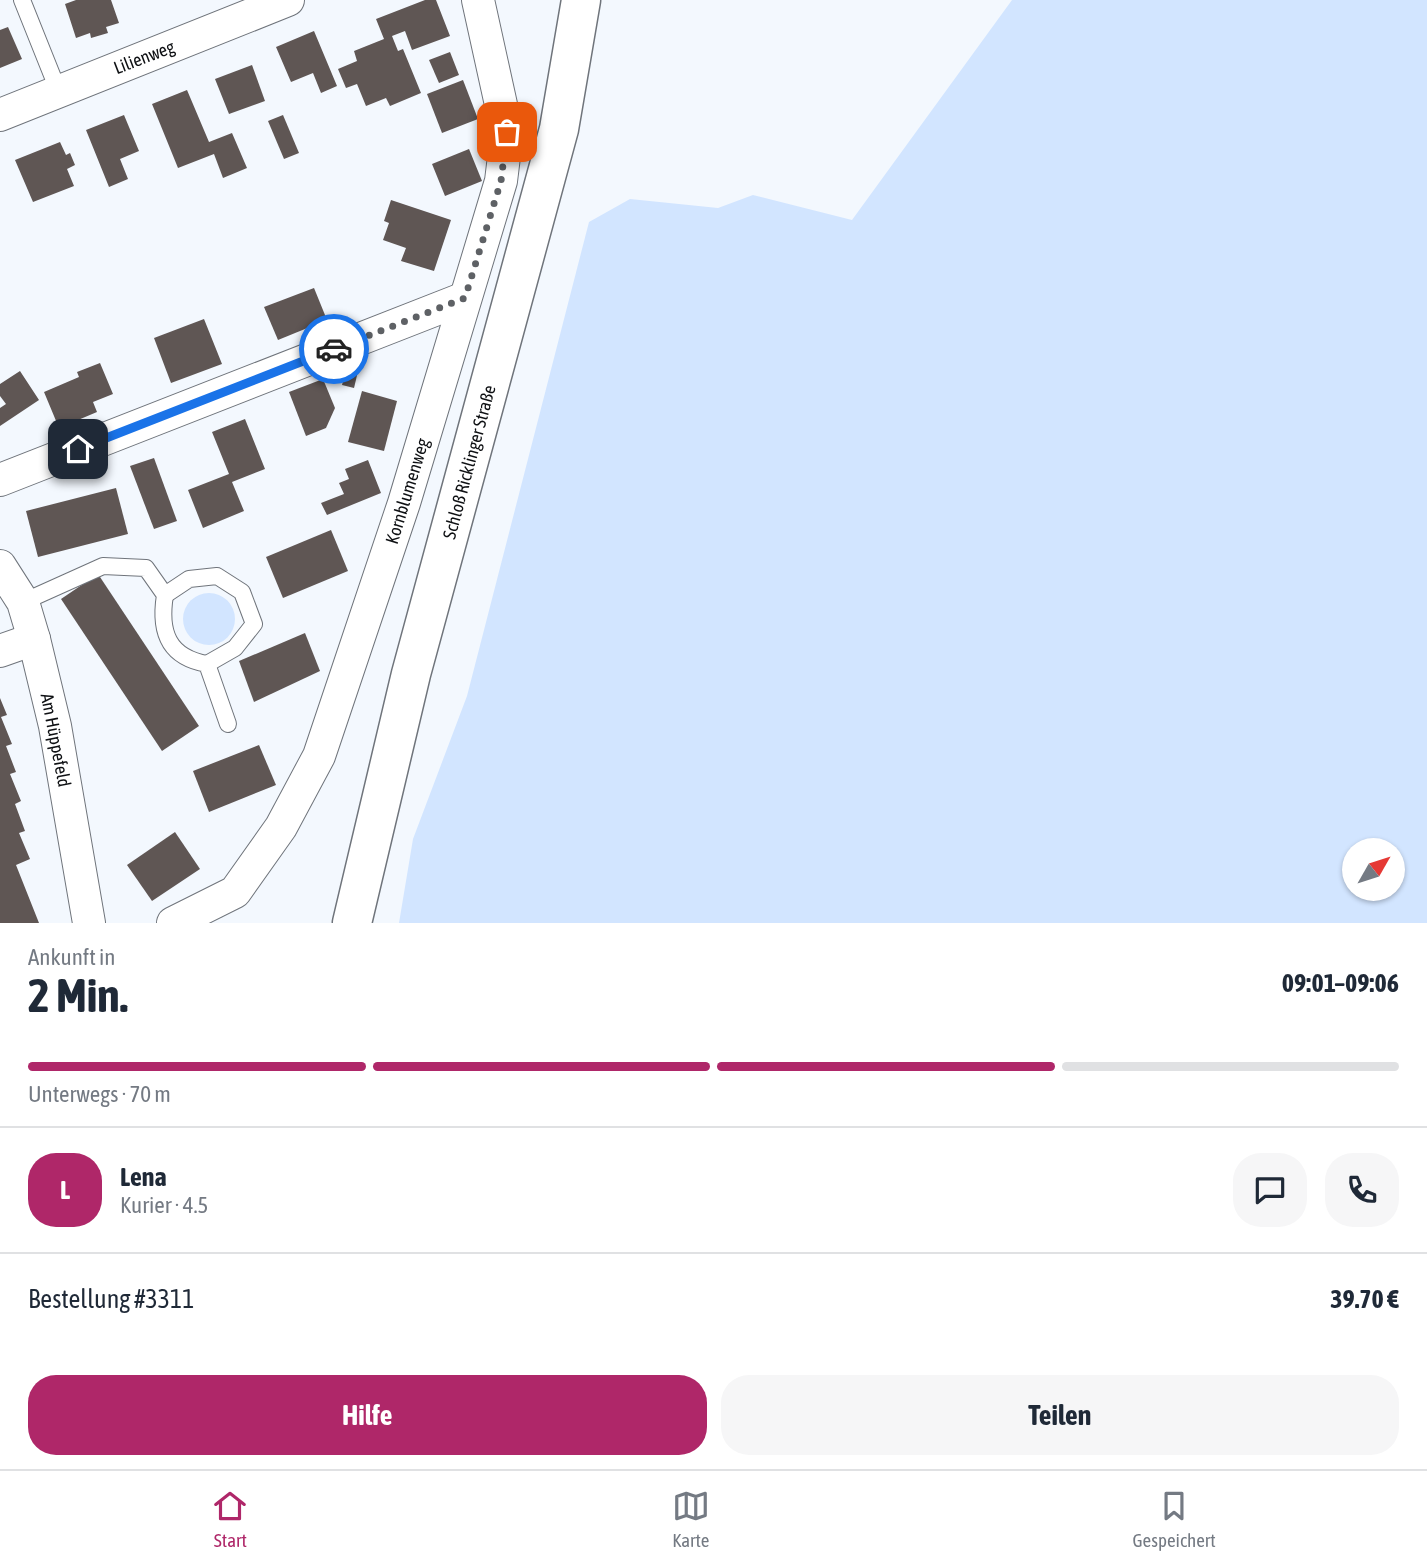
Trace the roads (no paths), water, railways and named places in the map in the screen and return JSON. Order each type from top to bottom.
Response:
[{"type":"street","name":"Lilienweg","points":[[0,115],[288,0]]},
{"type":"street","name":"Kornblumenweg","points":[[173,923],[235,891],[281,827],[319,756],[404,503],[501,181],[507,132],[478,0]]},
{"type":"street","name":"Schloß Ricklinger Straße","points":[[352,923],[411,674],[559,129],[581,0]]},
{"type":"street","points":[[0,480],[465,298]]},
{"type":"street","name":"Am Hüppefeld","points":[[0,566],[23,602],[34,639],[55,726],[89,923]]},
{"type":"street","points":[[0,651],[34,639]]},
{"type":"lane","points":[[22,0],[58,90]]},
{"type":"lane","points":[[23,602],[103,566],[146,568],[164,595],[161,619],[171,646],[189,661],[208,664],[235,649],[254,624],[242,592],[217,576],[189,579],[164,595]]},
{"type":"lane","points":[[208,664],[229,724]]}]
